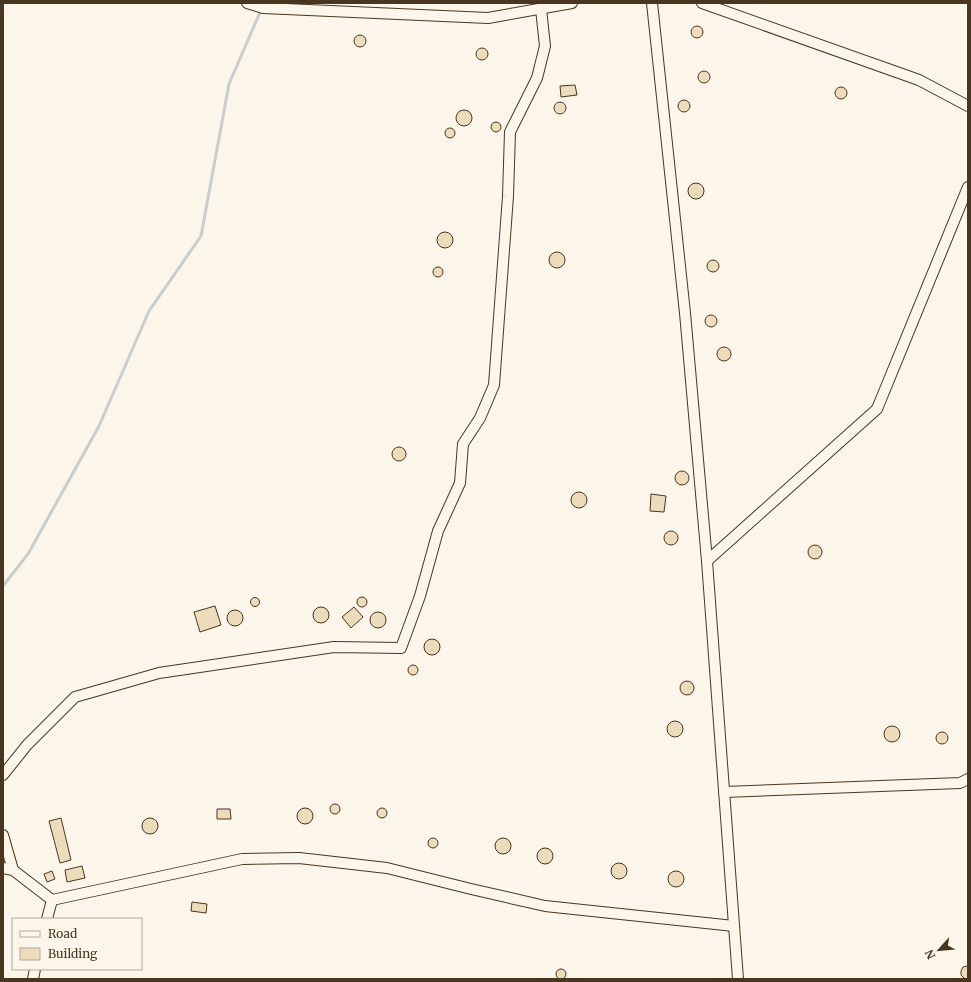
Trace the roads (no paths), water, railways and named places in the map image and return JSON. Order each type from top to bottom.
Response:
[{"type":"street","points":[[247,3],[263,8],[488,18],[572,3]]},
{"type":"street","points":[[652,3],[685,313],[707,561],[738,979]]},
{"type":"street","points":[[702,3],[919,80],[968,106]]},
{"type":"street","points":[[3,775],[27,745],[75,697],[159,673],[334,647],[401,648],[420,596],[438,531],[460,483],[463,444],[480,418],[494,385],[508,196],[510,132],[537,78],[545,46],[541,9]]},
{"type":"street","points":[[707,561],[877,409],[968,187]]},
{"type":"street","points":[[724,792],[960,783],[968,779]]},
{"type":"street","points":[[3,835],[8,869],[52,900],[242,859],[299,858],[387,868],[545,906],[734,926]]},
{"type":"street","points":[[48,918],[52,900]]},
{"type":"waterway","points":[[3,586],[28,554],[99,426],[149,311],[201,236],[229,84],[264,3]]}]
